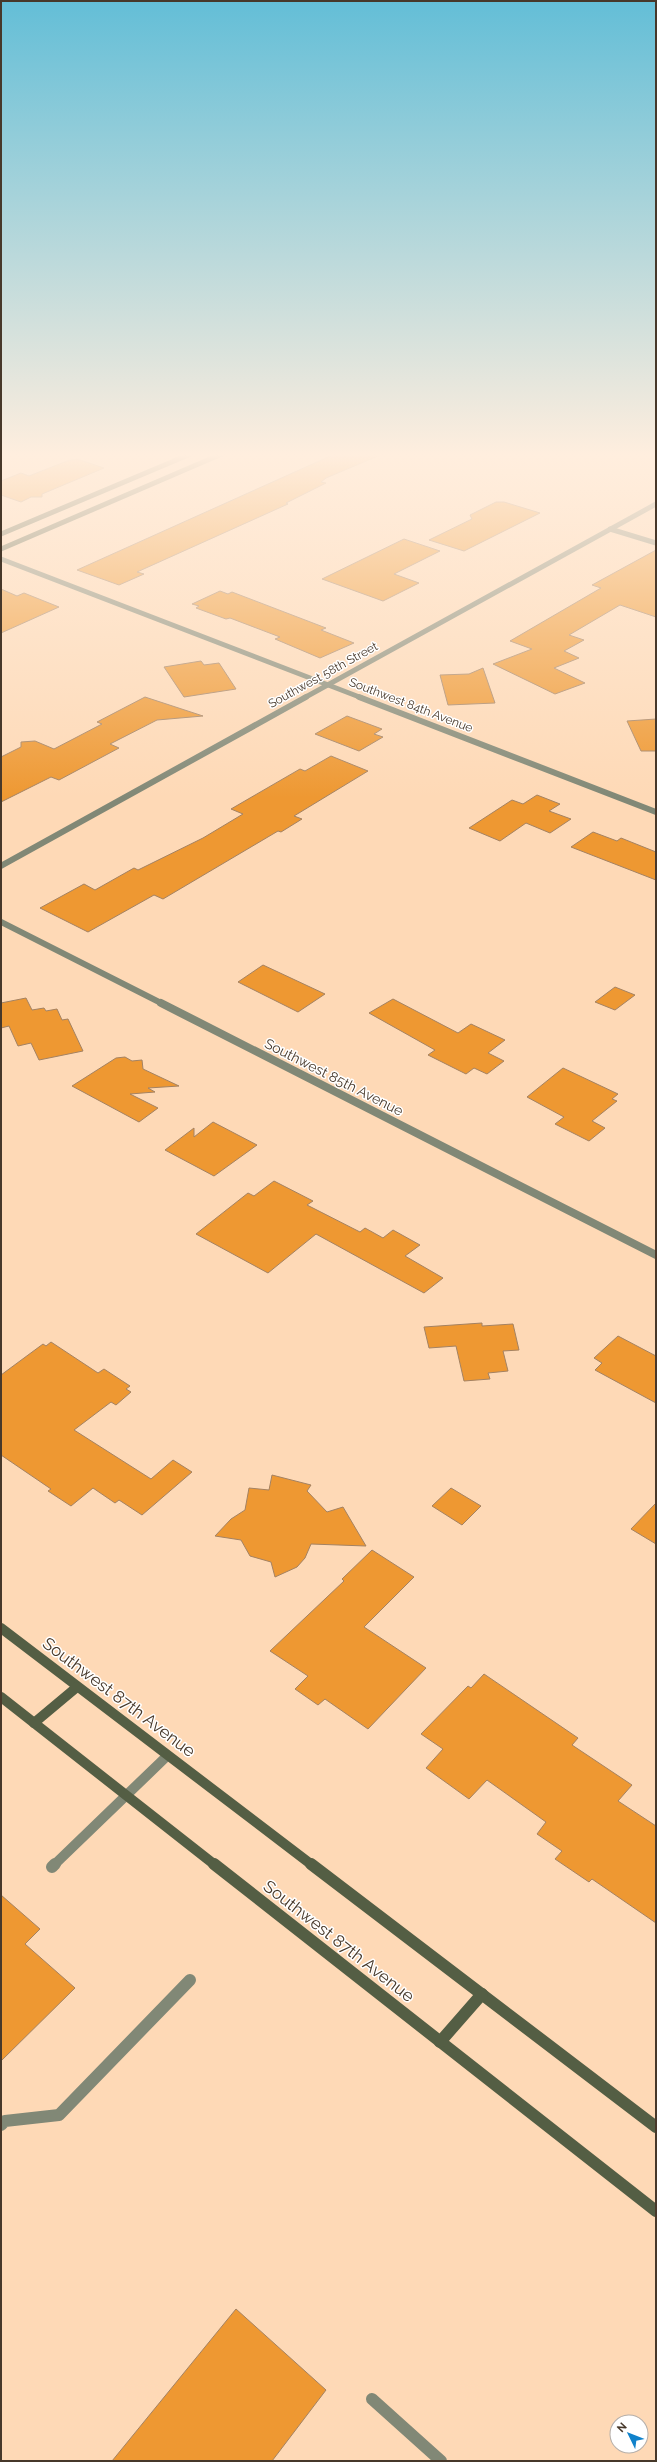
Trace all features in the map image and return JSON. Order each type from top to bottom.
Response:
[{"type":"main road","name":"Southwest 87th Avenue","points":[[1,1628],[656,2127]]},
{"type":"main road","points":[[34,1723],[77,1686]]},
{"type":"main road","name":"Southwest 87th Avenue","points":[[1,1697],[656,2212]]},
{"type":"main road","points":[[440,2042],[482,1994]]},
{"type":"street","name":"Southwest 84th Avenue","points":[[24,568],[656,812]]},
{"type":"street","name":"Southwest 58th Street","points":[[1,866],[540,568]]},
{"type":"street","name":"Southwest 85th Avenue","points":[[1,922],[656,1255]]},
{"type":"street","points":[[52,1867],[168,1756]]},
{"type":"street","points":[[1,2126],[5,2121],[59,2115],[190,1980]]},
{"type":"street","points":[[372,2400],[441,2461]]},
{"type":"building","points":[[82,568],[146,568],[137,572],[144,574],[119,585],[77,570]]},
{"type":"building","points":[[345,568],[406,568],[394,574],[419,583],[383,601],[322,579]]},
{"type":"building","points":[[623,568],[656,568],[656,617],[620,605],[569,635],[584,640],[564,651],[579,658],[554,668],[585,683],[555,694],[493,664],[532,649],[510,641],[601,588],[592,585]]},
{"type":"building","points":[[1,589],[17,596],[24,593],[59,607],[1,633]]},
{"type":"building","points":[[220,591],[228,594],[232,592],[326,628],[321,630],[354,643],[320,658],[275,639],[280,637],[230,618],[226,619],[196,608],[199,606],[192,604]]},
{"type":"building","points":[[201,661],[204,665],[219,663],[236,689],[184,697],[164,667]]},
{"type":"building","points":[[483,668],[495,703],[448,705],[440,675],[469,674]]},
{"type":"building","points":[[145,697],[203,716],[157,720],[110,744],[119,748],[59,780],[51,777],[1,802],[1,757],[21,747],[21,742],[35,741],[54,749],[102,724],[97,722]]},
{"type":"building","points":[[347,716],[382,729],[374,734],[383,737],[359,751],[315,734]]},
{"type":"building","points":[[656,719],[656,751],[641,751],[627,721]]},
{"type":"building","points":[[331,756],[368,771],[294,816],[302,819],[281,832],[278,831],[163,899],[154,895],[88,932],[40,908],[84,884],[95,890],[134,868],[138,870],[203,838],[243,814],[231,809],[300,769],[305,771]]},
{"type":"building","points":[[537,795],[560,804],[549,811],[571,819],[550,833],[526,823],[500,841],[469,828],[512,800],[523,804]]},
{"type":"building","points":[[593,832],[617,841],[621,838],[656,852],[656,880],[571,847]]},
{"type":"building","points":[[263,965],[325,994],[298,1012],[238,982]]},
{"type":"building","points":[[615,987],[635,995],[615,1010],[595,1002]]},
{"type":"building","points":[[26,998],[32,1010],[44,1008],[46,1011],[57,1009],[62,1020],[68,1019],[83,1051],[39,1060],[31,1043],[18,1046],[9,1026],[1,1028],[1,1003]]},
{"type":"building","points":[[393,999],[458,1033],[471,1024],[505,1040],[488,1053],[504,1061],[487,1074],[474,1068],[466,1074],[428,1055],[435,1050],[369,1013]]},
{"type":"building","points":[[125,1057],[132,1061],[142,1060],[143,1069],[179,1086],[148,1088],[155,1092],[130,1094],[158,1108],[139,1122],[72,1086],[116,1058]]},
{"type":"building","points":[[563,1068],[618,1094],[612,1099],[617,1101],[592,1121],[605,1128],[589,1141],[555,1124],[564,1117],[527,1097]]},
{"type":"building","points":[[213,1122],[257,1145],[214,1176],[165,1150],[194,1128],[194,1137]]},
{"type":"building","points":[[274,1181],[313,1201],[307,1205],[360,1232],[365,1228],[383,1238],[393,1230],[420,1245],[405,1256],[443,1278],[424,1293],[316,1234],[268,1273],[196,1234],[248,1193],[254,1196]]},
{"type":"building","points":[[482,1323],[482,1326],[513,1324],[519,1350],[503,1351],[508,1371],[488,1373],[490,1379],[464,1381],[456,1346],[429,1348],[424,1327]]},
{"type":"building","points":[[618,1336],[656,1356],[656,1403],[595,1370],[602,1363],[594,1358]]},
{"type":"building","points":[[51,1342],[98,1373],[104,1369],[130,1386],[126,1389],[131,1392],[116,1405],[111,1402],[74,1430],[151,1479],[173,1460],[192,1472],[142,1515],[119,1500],[115,1503],[93,1488],[71,1506],[48,1491],[51,1489],[1,1455],[1,1375],[43,1344],[46,1346]]},
{"type":"building","points":[[272,1475],[311,1485],[307,1491],[327,1512],[343,1507],[366,1546],[311,1544],[305,1558],[297,1567],[275,1577],[271,1562],[250,1556],[241,1540],[215,1536],[231,1519],[245,1510],[249,1488],[269,1490]]},
{"type":"building","points":[[451,1488],[481,1506],[462,1525],[432,1506]]},
{"type":"building","points":[[656,1503],[656,1544],[631,1529]]},
{"type":"building","points":[[372,1550],[414,1577],[364,1627],[426,1668],[368,1729],[325,1699],[318,1705],[295,1689],[308,1676],[270,1651],[344,1581],[342,1579]]},
{"type":"building","points":[[484,1674],[578,1738],[572,1745],[632,1785],[618,1801],[656,1826],[656,1923],[592,1879],[589,1882],[555,1859],[562,1851],[537,1834],[546,1822],[487,1780],[469,1799],[426,1768],[443,1749],[421,1734],[468,1686],[471,1688]]},
{"type":"building","points":[[1,1895],[40,1929],[25,1944],[75,1988],[1,2061]]},
{"type":"building","points":[[236,2309],[326,2390],[272,2461],[112,2461]]}]
